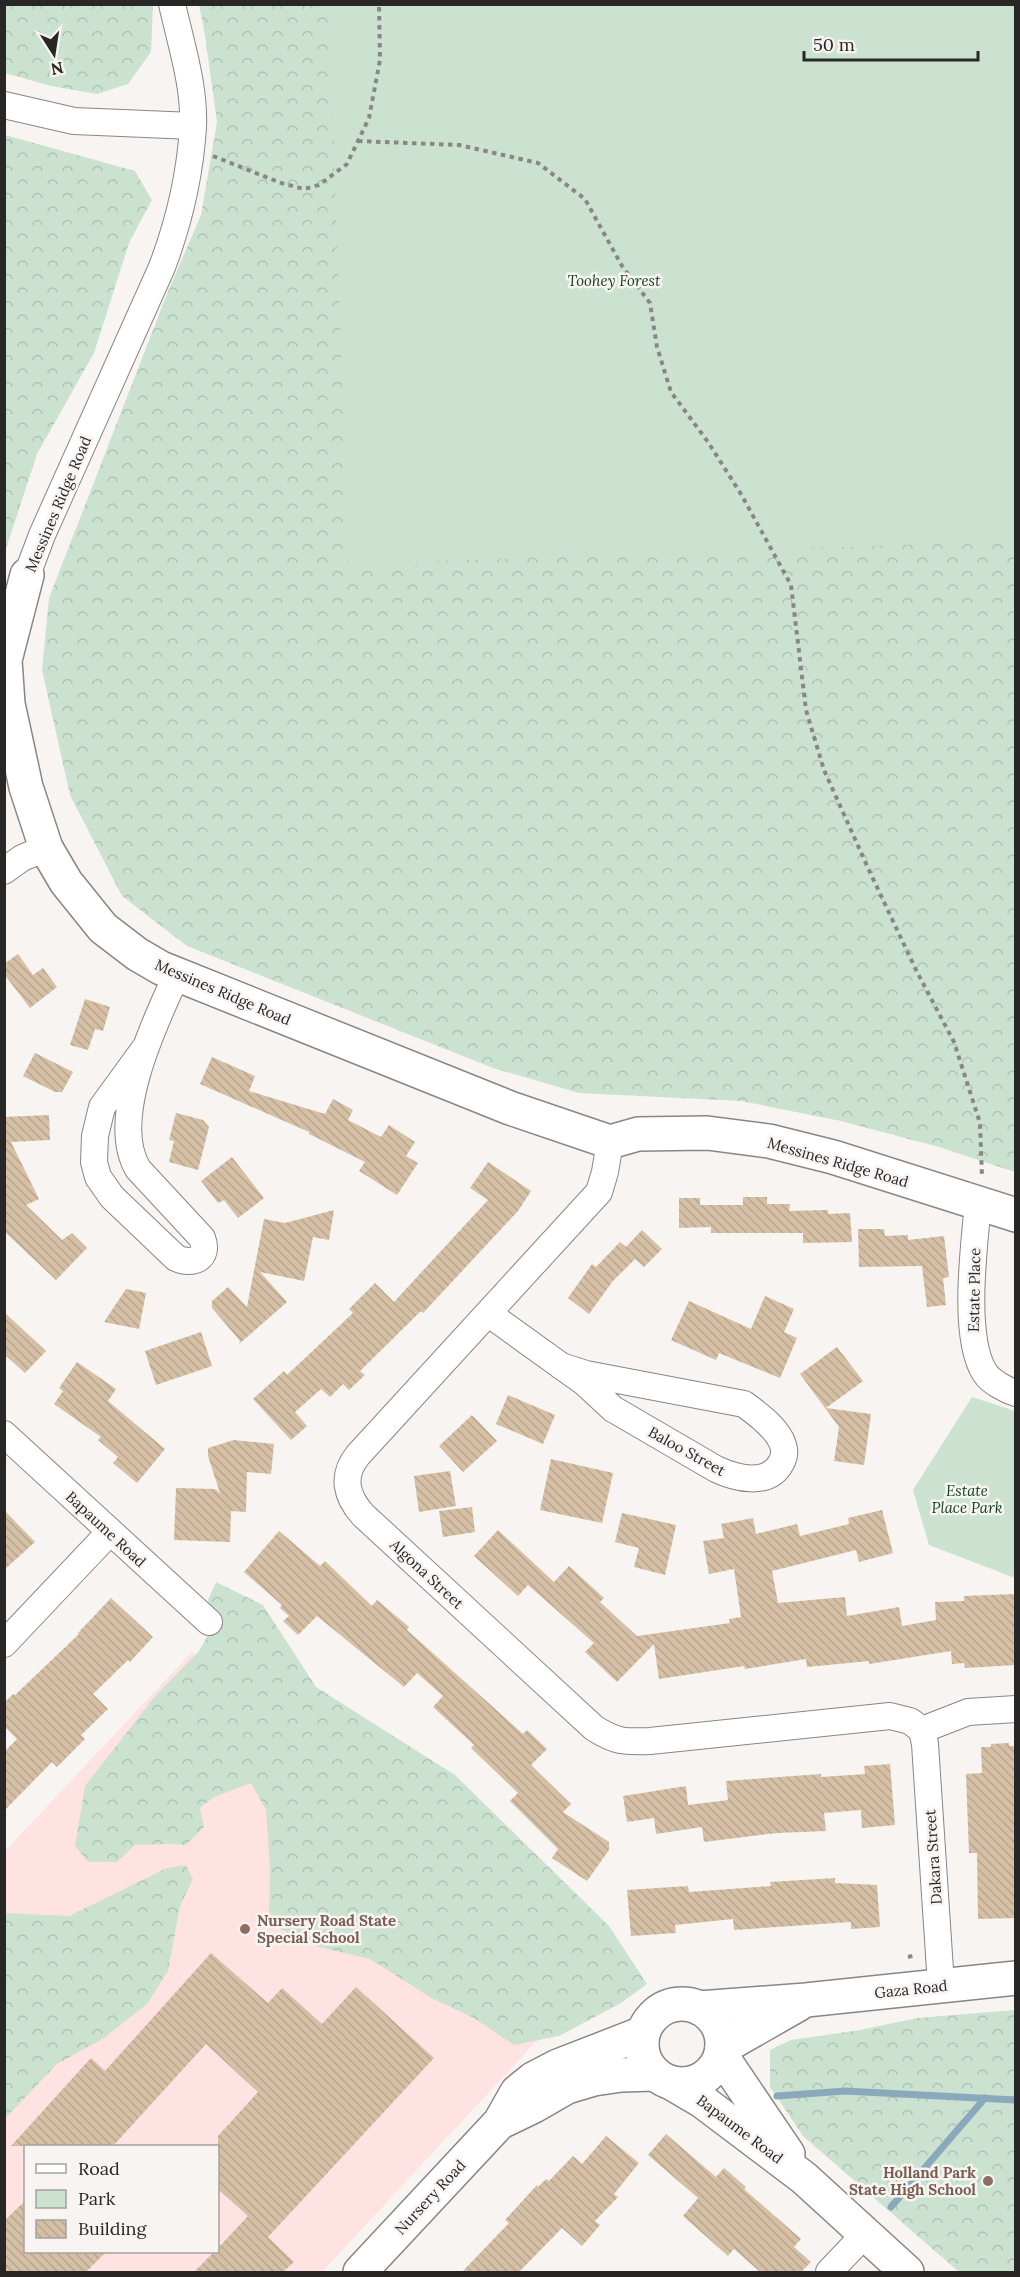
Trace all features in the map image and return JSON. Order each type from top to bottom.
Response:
[{"type":"street","name":"Messines Ridge Road","points":[[172,4],[188,76],[191,137],[178,225],[162,267],[42,535],[27,575],[5,660],[9,704],[26,787],[46,848],[66,882],[103,928],[137,954],[177,974],[510,1108],[609,1142],[638,1134],[684,1133],[708,1133],[769,1141],[833,1157],[1016,1215]]},
{"type":"street","points":[[4,105],[74,121],[191,137]]},
{"type":"street","points":[[4,872],[22,858],[46,848]]},
{"type":"street","points":[[145,1048],[102,1107],[93,1153],[95,1171],[101,1184],[112,1197],[164,1247],[176,1258],[185,1262],[193,1262],[203,1252],[202,1238],[143,1175],[129,1152],[128,1138],[132,1105],[145,1048],[177,974]]},
{"type":"street","name":"Algona Street","points":[[609,1142],[605,1172],[599,1192],[351,1464],[346,1476],[347,1489],[351,1498],[363,1515],[594,1728],[611,1739],[629,1742],[650,1741],[890,1716],[910,1721],[922,1730]]},
{"type":"street","name":"Estate Place","points":[[978,1204],[971,1279],[974,1347],[986,1374],[1007,1390],[1016,1393]]},
{"type":"street","name":"Baloo Street","points":[[489,1314],[561,1366],[585,1383],[613,1408],[725,1473],[747,1479],[760,1478],[773,1472],[782,1461],[784,1449],[780,1439],[760,1417],[744,1404],[586,1374],[561,1366]]},
{"type":"street","name":"Bapaume Road","points":[[4,1434],[109,1533],[209,1622]]},
{"type":"street","points":[[4,1644],[109,1533]]},
{"type":"street","points":[[922,1730],[968,1712],[1016,1709]]},
{"type":"street","name":"Dakara Street","points":[[922,1730],[926,1744],[941,1985]]},
{"type":"street","name":"Gaza Road","points":[[699,2008],[806,2000],[1016,1978]]},
{"type":"street","name":"Gaza Road","points":[[722,2051],[806,2000]]},
{"type":"street","points":[[685,2004],[709,2014],[717,2024],[721,2035],[722,2051],[712,2070],[697,2082],[664,2079],[644,2060],[643,2033],[649,2021],[659,2011],[685,2004]]},
{"type":"street","name":"Nursery Road","points":[[360,2272],[500,2122],[517,2092],[533,2079],[558,2066],[643,2033]]},
{"type":"street","name":"Bapaume Road","points":[[722,2051],[804,2178]]},
{"type":"street","name":"Nursery Road","points":[[500,2122],[567,2087],[603,2078],[664,2079]]},
{"type":"street","name":"Bapaume Road","points":[[664,2079],[694,2094],[804,2178],[907,2272]]},
{"type":"street","points":[[829,2272],[865,2234]]},
{"type":"path","points":[[191,137],[281,183],[304,189],[319,185],[347,164],[369,118],[380,60],[379,4]]},
{"type":"path","points":[[358,141],[459,145],[538,163],[585,199],[622,266],[650,303],[657,347],[671,392],[708,442],[741,494],[791,585],[806,710],[824,770],[887,909],[954,1042],[980,1123],[983,1175],[978,1204]]},
{"type":"shaded area","name":"Nursery Road State Special School","points":[[192,1652],[568,2007],[322,2272],[5,2272],[4,1852]]},
{"type":"green space","points":[[4,5],[153,5],[151,52],[128,84],[97,94],[51,86],[5,73]]},
{"type":"green space","points":[[199,5],[1015,5],[1015,1172],[939,1147],[841,1121],[741,1101],[579,1093],[493,1068],[187,946],[122,896],[70,795],[42,670],[49,598],[167,294],[201,215],[217,122]]},
{"type":"green space","name":"Toohey Forest","points":[[329,5],[1015,5],[1015,541],[348,564]]},
{"type":"green space","points":[[5,135],[135,171],[152,200],[129,243],[94,353],[37,454],[5,552]]},
{"type":"green space","name":"Estate Place Park","points":[[972,1397],[1015,1411],[1015,1578],[929,1545],[913,1490]]},
{"type":"green space","points":[[216,1582],[263,1605],[316,1687],[455,1775],[609,1926],[647,1984],[621,2003],[559,2036],[514,2045],[472,2017],[433,1999],[370,1959],[319,1947],[269,1924],[270,1866],[266,1810],[251,1783],[214,1797],[200,1808],[204,1827],[186,1845],[135,1845],[117,1862],[88,1862],[75,1846],[85,1786],[156,1695],[199,1651],[212,1628],[208,1600]]},
{"type":"green space","points":[[186,1865],[193,1879],[180,1906],[168,1971],[147,2004],[104,2038],[57,2064],[5,2119],[5,1913],[69,1916],[167,1868]]},
{"type":"green space","points":[[1015,2010],[1015,2272],[959,2272],[803,2136],[770,2087],[770,2050],[791,2040],[860,2030],[917,2018]]},
{"type":"building","points":[[18,954],[33,975],[43,968],[57,987],[30,1008],[4,974],[4,964]]},
{"type":"building","points":[[85,999],[110,1007],[103,1031],[95,1029],[88,1050],[70,1045]]},
{"type":"building","points":[[35,1053],[73,1072],[62,1092],[55,1092],[23,1076]]},
{"type":"building","points":[[212,1057],[255,1076],[249,1091],[325,1114],[333,1099],[353,1110],[348,1120],[381,1137],[389,1125],[415,1142],[406,1156],[418,1163],[397,1195],[359,1171],[365,1162],[309,1132],[200,1084]]},
{"type":"building","points":[[176,1113],[203,1120],[209,1127],[198,1170],[169,1162],[174,1141],[169,1140]]},
{"type":"building","points":[[49,1115],[50,1140],[11,1142],[39,1199],[26,1205],[62,1240],[72,1233],[87,1248],[56,1280],[4,1231],[4,1166],[6,1165],[4,1117]]},
{"type":"building","points":[[232,1157],[264,1198],[238,1218],[224,1200],[218,1203],[201,1181]]},
{"type":"building","points":[[488,1162],[531,1191],[518,1211],[423,1313],[421,1311],[360,1371],[365,1375],[349,1390],[343,1384],[330,1397],[321,1389],[295,1412],[307,1426],[291,1440],[253,1399],[284,1371],[287,1375],[353,1313],[349,1309],[375,1283],[394,1302],[488,1200],[470,1188]]},
{"type":"building","points":[[743,1197],[767,1197],[767,1204],[790,1204],[789,1211],[828,1210],[828,1214],[850,1213],[852,1242],[803,1243],[803,1233],[711,1233],[711,1227],[679,1228],[679,1198],[700,1198],[700,1205],[743,1205]]},
{"type":"building","points":[[334,1210],[329,1240],[313,1237],[304,1281],[260,1272],[287,1302],[239,1344],[240,1341],[212,1308],[212,1301],[228,1287],[247,1307],[264,1219],[285,1223]]},
{"type":"building","points":[[858,1229],[884,1229],[885,1236],[908,1235],[908,1240],[944,1236],[949,1277],[943,1278],[946,1305],[927,1307],[922,1266],[859,1267]]},
{"type":"building","points":[[642,1230],[662,1249],[644,1267],[635,1259],[613,1281],[589,1314],[568,1298],[592,1264],[596,1267],[620,1242],[626,1247]]},
{"type":"building","points":[[126,1289],[146,1293],[139,1329],[104,1322]]},
{"type":"building","points":[[765,1296],[794,1309],[784,1332],[797,1338],[780,1378],[719,1353],[716,1360],[671,1340],[689,1301],[751,1329]]},
{"type":"building","points":[[4,1312],[46,1351],[25,1373],[4,1354]]},
{"type":"building","points":[[201,1332],[212,1366],[156,1385],[145,1351]]},
{"type":"building","points":[[837,1347],[863,1381],[826,1408],[871,1414],[864,1465],[834,1461],[839,1427],[800,1374]]},
{"type":"building","points":[[77,1362],[116,1389],[108,1401],[165,1449],[137,1483],[113,1463],[118,1457],[98,1440],[101,1437],[54,1404],[63,1391],[59,1388]]},
{"type":"building","points":[[508,1395],[555,1415],[543,1444],[496,1424]]},
{"type":"building","points":[[472,1415],[497,1441],[463,1472],[439,1446]]},
{"type":"building","points":[[234,1440],[274,1444],[271,1474],[247,1472],[246,1512],[231,1511],[230,1542],[174,1540],[176,1488],[215,1489],[220,1493],[208,1456],[208,1448]]},
{"type":"building","points":[[551,1459],[613,1473],[602,1523],[540,1510]]},
{"type":"building","points":[[450,1471],[456,1506],[419,1512],[414,1476]]},
{"type":"building","points":[[472,1507],[475,1532],[443,1537],[439,1511]]},
{"type":"building","points":[[4,1510],[35,1542],[4,1570]]},
{"type":"building","points":[[882,1510],[893,1553],[859,1562],[856,1550],[772,1571],[778,1603],[845,1597],[847,1616],[899,1607],[902,1626],[936,1620],[935,1602],[964,1601],[964,1596],[1016,1594],[1016,1665],[965,1668],[964,1663],[952,1664],[951,1651],[869,1664],[869,1661],[807,1667],[806,1659],[659,1679],[654,1644],[617,1682],[585,1652],[594,1643],[528,1585],[518,1596],[474,1556],[498,1530],[554,1582],[569,1566],[604,1598],[600,1602],[637,1636],[730,1623],[729,1619],[741,1617],[734,1569],[709,1574],[703,1541],[724,1538],[721,1524],[753,1518],[756,1534],[797,1524],[800,1536],[849,1524],[848,1518]]},
{"type":"building","points":[[622,1513],[676,1525],[665,1575],[634,1567],[639,1548],[615,1542]]},
{"type":"building","points":[[279,1531],[320,1566],[325,1561],[372,1606],[377,1600],[409,1627],[407,1630],[523,1734],[527,1730],[547,1749],[531,1765],[571,1804],[563,1812],[609,1842],[609,1850],[587,1881],[552,1858],[558,1849],[510,1801],[518,1793],[471,1748],[474,1745],[433,1707],[443,1696],[417,1673],[404,1687],[317,1616],[298,1635],[283,1621],[289,1616],[280,1608],[282,1605],[244,1572]]},
{"type":"building","points":[[111,1598],[153,1637],[130,1662],[128,1660],[93,1694],[108,1709],[81,1735],[85,1739],[57,1767],[52,1762],[4,1811],[4,1752],[17,1739],[4,1726],[4,1703],[79,1634]]},
{"type":"building","points":[[1009,1743],[1009,1746],[1016,1746],[1016,1918],[978,1919],[977,1853],[969,1853],[966,1774],[982,1773],[981,1747]]},
{"type":"building","points":[[890,1764],[895,1825],[862,1828],[861,1810],[824,1813],[826,1831],[777,1833],[704,1842],[702,1827],[656,1834],[654,1818],[627,1822],[623,1796],[686,1786],[688,1805],[728,1800],[726,1781],[821,1774],[821,1777],[865,1774],[864,1766]]},
{"type":"building","points":[[835,1878],[835,1883],[877,1885],[880,1927],[851,1929],[851,1922],[734,1930],[733,1919],[675,1925],[676,1933],[631,1936],[627,1890],[688,1886],[689,1892],[771,1886],[770,1882]]},
{"type":"building","points":[[211,1953],[268,2003],[282,1988],[322,2024],[356,1987],[434,2058],[268,2237],[294,2262],[283,2272],[194,2272],[213,2253],[219,2253],[219,2247],[248,2216],[219,2190],[218,2136],[258,2092],[206,2044],[114,2145],[11,2146],[91,2058],[105,2071]]},
{"type":"building","points":[[666,2134],[716,2177],[724,2168],[746,2187],[744,2189],[801,2239],[794,2247],[811,2262],[801,2272],[760,2272],[734,2249],[728,2256],[683,2216],[698,2198],[648,2155]]},
{"type":"building","points":[[606,2136],[639,2163],[614,2194],[618,2197],[595,2221],[600,2225],[582,2246],[562,2228],[519,2272],[462,2272],[509,2223],[505,2220],[537,2185],[538,2187],[546,2179],[549,2181],[573,2156],[582,2164]]},
{"type":"building","points":[[24,2202],[24,2253],[105,2253],[86,2272],[4,2272],[4,2221]]},
{"type":"waterway","points":[[777,2096],[845,2091],[1016,2100]]},
{"type":"waterway","points":[[891,2207],[985,2098]]},
{"type":"place","name":"Nursery Road State Special School","points":[[245,1929]]},
{"type":"place","name":"Holland Park State High School","points":[[988,2181]]}]
